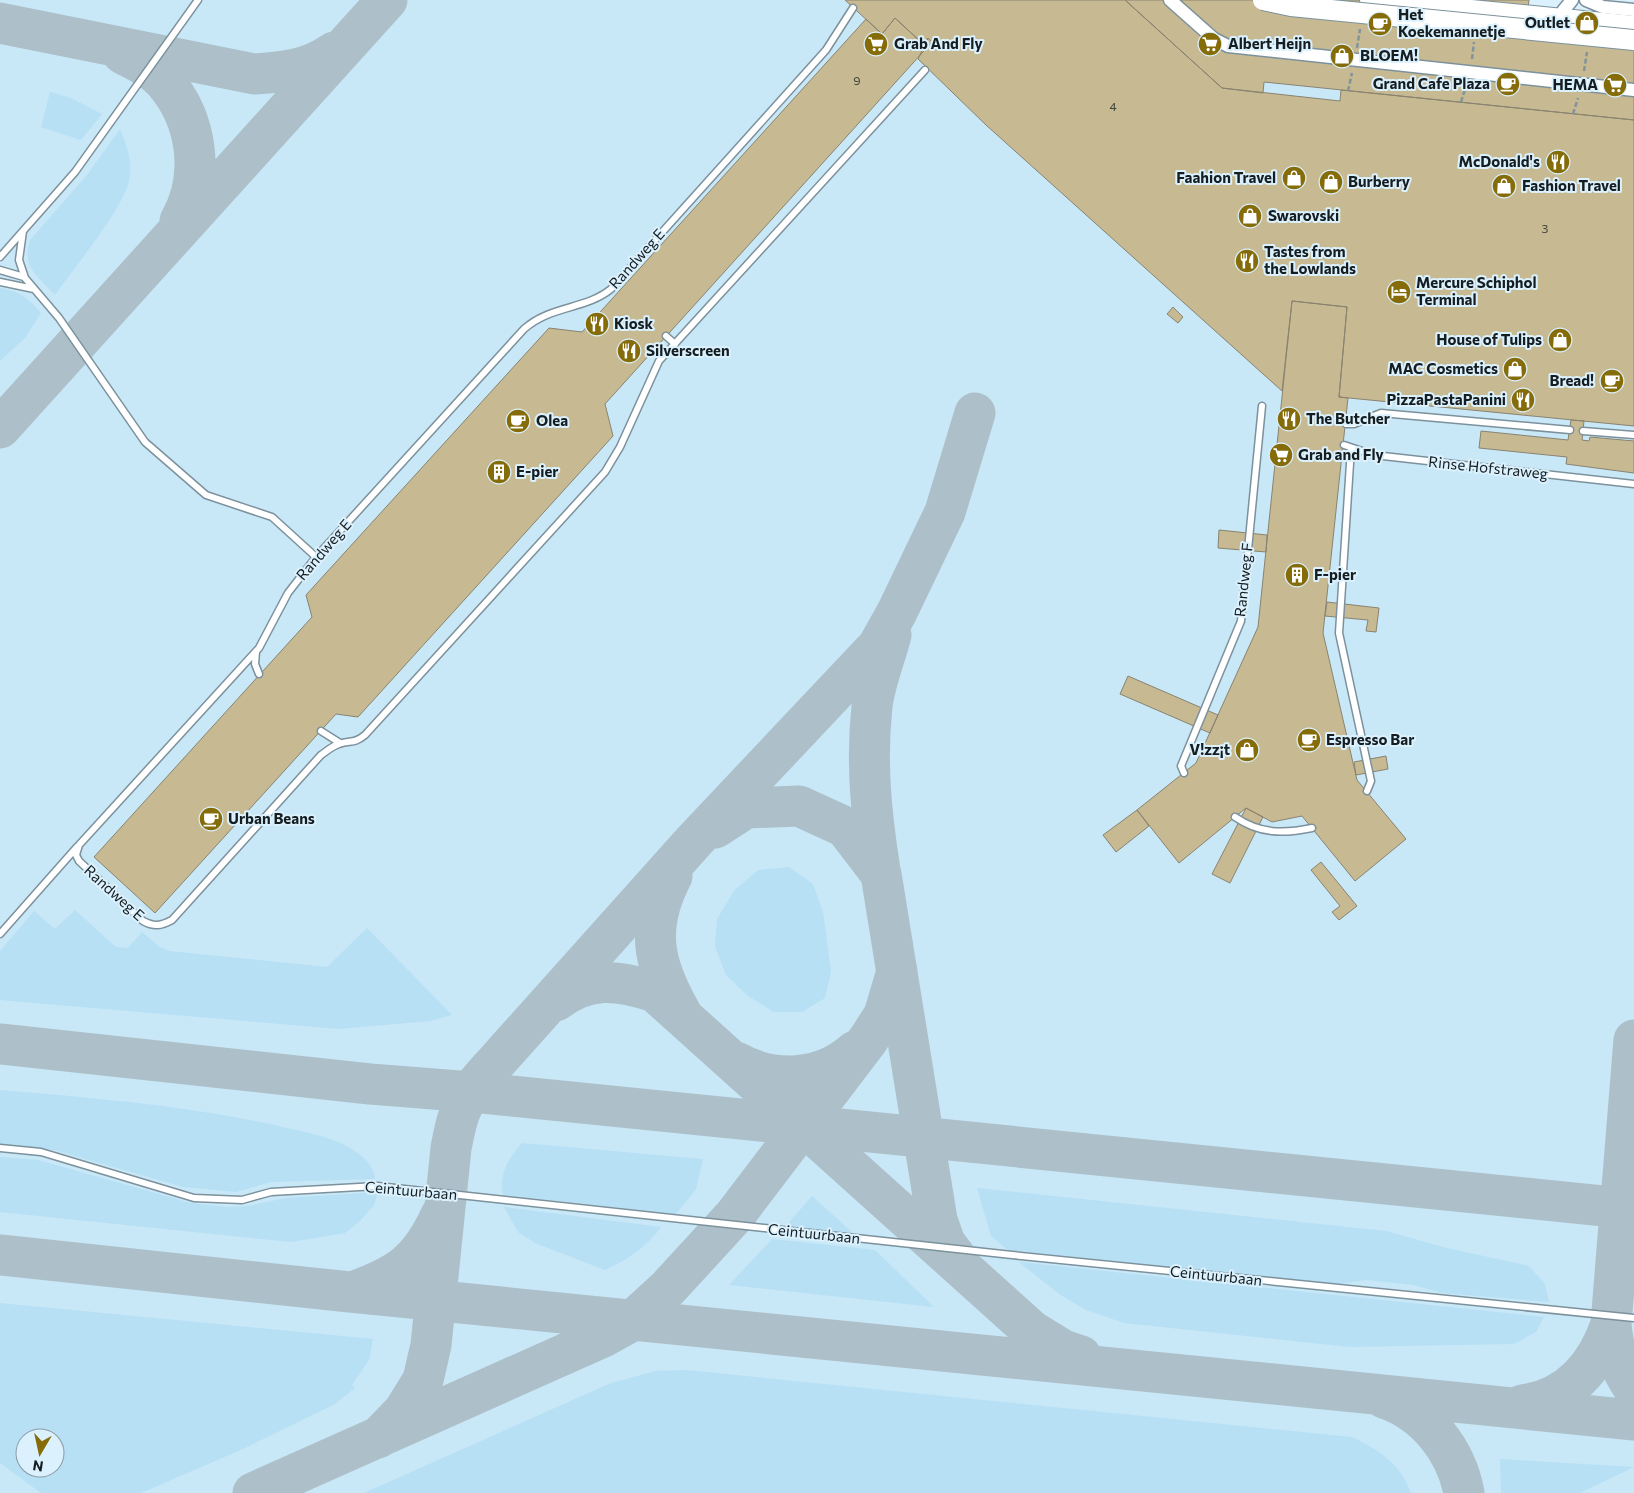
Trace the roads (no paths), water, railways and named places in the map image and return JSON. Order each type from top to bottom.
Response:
[{"type":"main road","points":[[1263,0],[1291,6],[1634,40]]},
{"type":"main road","points":[[1370,0],[1634,26]]},
{"type":"street","points":[[1170,0],[1214,39],[1228,46],[1634,90]]},
{"type":"street","points":[[1563,11],[1572,0]]},
{"type":"street","points":[[1586,0],[1603,7],[1634,10]]},
{"type":"lane","points":[[0,256],[75,172],[198,0]]},
{"type":"lane","name":"Randweg E","points":[[853,8],[826,50],[613,287],[602,296],[546,313],[528,325],[316,557],[288,593],[256,652],[80,845],[76,855],[80,862],[143,921],[152,926],[163,925],[172,920],[321,755],[340,743],[356,742],[366,735],[605,472],[620,447],[659,362],[925,70]]},
{"type":"lane","points":[[23,231],[19,260],[25,278],[59,318],[145,442],[206,495],[272,517],[316,557]]},
{"type":"lane","points":[[0,270],[25,278]]},
{"type":"lane","points":[[0,282],[34,289]]},
{"type":"lane","points":[[613,287],[619,292]]},
{"type":"lane","points":[[666,336],[675,344]]},
{"type":"lane","name":"Randweg F","points":[[1184,773],[1181,766],[1240,621],[1262,406]]},
{"type":"lane","points":[[1346,424],[1354,424],[1381,413],[1570,430]]},
{"type":"lane","points":[[1583,431],[1634,435]]},
{"type":"lane","name":"Rinse Hofstraweg","points":[[1344,445],[1374,455],[1634,484]]},
{"type":"lane","points":[[1351,448],[1339,633],[1371,781],[1366,791]]},
{"type":"lane","points":[[256,652],[255,664],[259,674]]},
{"type":"lane","points":[[320,731],[340,743]]},
{"type":"lane","points":[[1235,817],[1258,830],[1283,833],[1312,828]]},
{"type":"lane","points":[[0,934],[80,845]]},
{"type":"lane","name":"Ceintuurbaan","points":[[0,1148],[41,1152],[194,1198],[242,1200],[271,1192],[377,1186],[1012,1256],[1634,1318]]},
{"type":"place","name":"Outlet","points":[[1587,23]]},
{"type":"place","name":"Het Koekemannetje","points":[[1380,24]]},
{"type":"place","name":"Grab And Fly","points":[[876,44]]},
{"type":"place","name":"Albert Heijn","points":[[1210,44]]},
{"type":"place","name":"BLOEM!","points":[[1342,56]]},
{"type":"place","name":"Grand Cafe Plaza","points":[[1508,84]]},
{"type":"place","name":"HEMA","points":[[1615,85]]},
{"type":"place","name":"McDonald's","points":[[1558,162]]},
{"type":"place","name":"Faahion Travel","points":[[1294,178]]},
{"type":"place","name":"Burberry","points":[[1331,182]]},
{"type":"place","name":"Fashion Travel","points":[[1504,186]]},
{"type":"place","name":"Swarovski","points":[[1250,216]]},
{"type":"place","name":"Tastes from the Lowlands","points":[[1247,261]]},
{"type":"place","name":"Mercure Schiphol Terminal","points":[[1399,292]]},
{"type":"place","name":"Kiosk","points":[[597,324]]},
{"type":"place","name":"House of Tulips","points":[[1560,340]]},
{"type":"place","name":"Silverscreen","points":[[629,351]]},
{"type":"place","name":"MAC Cosmetics","points":[[1515,369]]},
{"type":"place","name":"Bread!","points":[[1612,381]]},
{"type":"place","name":"PizzaPastaPanini","points":[[1523,400]]},
{"type":"place","name":"The Butcher","points":[[1289,419]]},
{"type":"place","name":"Olea","points":[[518,421]]},
{"type":"place","name":"Grab and Fly","points":[[1281,455]]},
{"type":"place","name":"E-pier","points":[[499,472]]},
{"type":"place","name":"F-pier","points":[[1297,575]]},
{"type":"place","name":"Espresso Bar","points":[[1309,740]]},
{"type":"place","name":"V!zz¡t","points":[[1247,750]]},
{"type":"place","name":"Urban Beans","points":[[211,819]]}]
